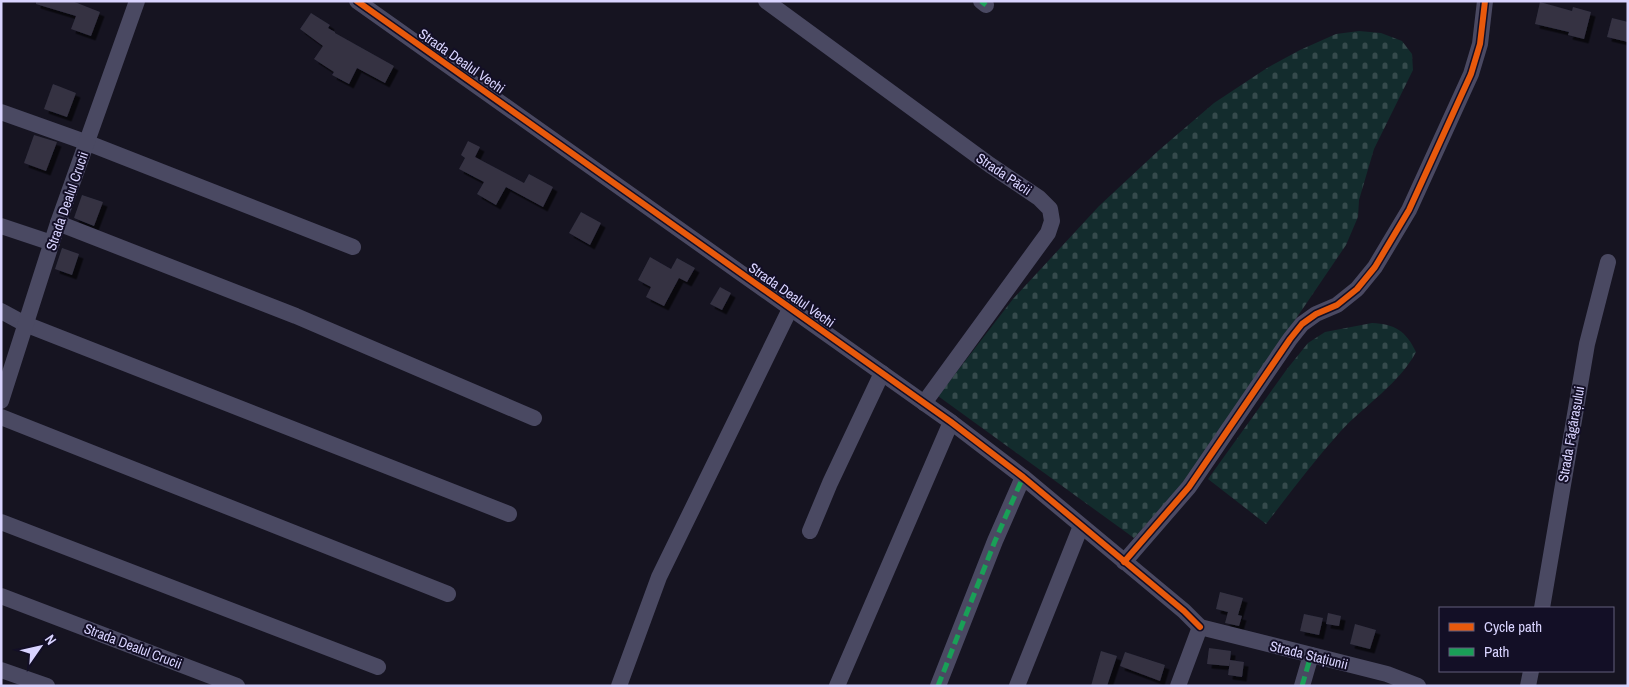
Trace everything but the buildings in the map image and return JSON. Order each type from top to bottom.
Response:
[{"type":"street","name":"Strada Dealul Crucii","points":[[1,401],[58,224],[88,144],[137,1]]},
{"type":"street","name":"Strada Dealul Vechi","points":[[357,1],[951,422],[1024,477],[1184,611],[1200,627]]},
{"type":"street","name":"Strada Păcii","points":[[766,1],[990,166],[1039,198],[1050,209],[1052,221],[1048,233],[924,402]]},
{"type":"street","points":[[1124,562],[1189,487],[1290,338],[1302,324],[1316,314],[1337,305],[1357,289],[1375,267],[1409,210],[1471,74],[1480,44],[1485,1]]},
{"type":"street","points":[[1,112],[353,246]]},
{"type":"street","points":[[58,224],[296,316],[534,418]]},
{"type":"street","points":[[1,226],[52,243]]},
{"type":"street","name":"Strada Făgărașului","points":[[1542,607],[1587,344],[1608,262]]},
{"type":"street","points":[[619,686],[660,577],[790,309]]},
{"type":"street","points":[[1,311],[25,324],[509,514]]},
{"type":"street","points":[[810,531],[882,373]]},
{"type":"street","points":[[1,417],[448,594]]},
{"type":"street","points":[[838,686],[951,422]]},
{"type":"street","points":[[938,686],[995,541],[1024,477]]},
{"type":"street","points":[[1,522],[378,667]]},
{"type":"street","points":[[1017,686],[1081,526]]},
{"type":"street","name":"Strada Dealul Crucii","points":[[1,596],[237,686]]},
{"type":"street","points":[[1178,686],[1200,627]]},
{"type":"street","name":"Strada Stațiunii","points":[[1200,627],[1311,655],[1385,680],[1418,686]]},
{"type":"street","points":[[1302,686],[1311,655]]},
{"type":"street","points":[[1,670],[47,686]]},
{"type":"street","points":[[1528,686],[1531,672]]},
{"type":"green space","points":[[1359,31],[1381,33],[1402,41],[1412,54],[1413,70],[1374,149],[1359,200],[1358,217],[1346,245],[1179,488],[1134,538],[938,396],[1013,299],[1099,206],[1158,151],[1214,103],[1267,68],[1300,50],[1336,34]]},
{"type":"green space","points":[[1372,323],[1387,325],[1399,330],[1408,339],[1416,352],[1409,364],[1391,384],[1330,443],[1266,524],[1208,479],[1287,369],[1308,343],[1325,332]]},
{"type":"marked path","points":[[981,1],[986,5]]},
{"type":"marked path","points":[[938,686],[995,541],[1023,477]]},
{"type":"marked path","points":[[1302,686],[1311,655]]},
{"type":"cycle path","points":[[357,1],[951,422],[1023,477],[1184,611],[1200,627]]},
{"type":"cycle path","points":[[1124,562],[1189,487],[1302,324],[1316,314],[1337,305],[1357,289],[1375,267],[1409,210],[1471,74],[1480,44],[1485,1]]}]
